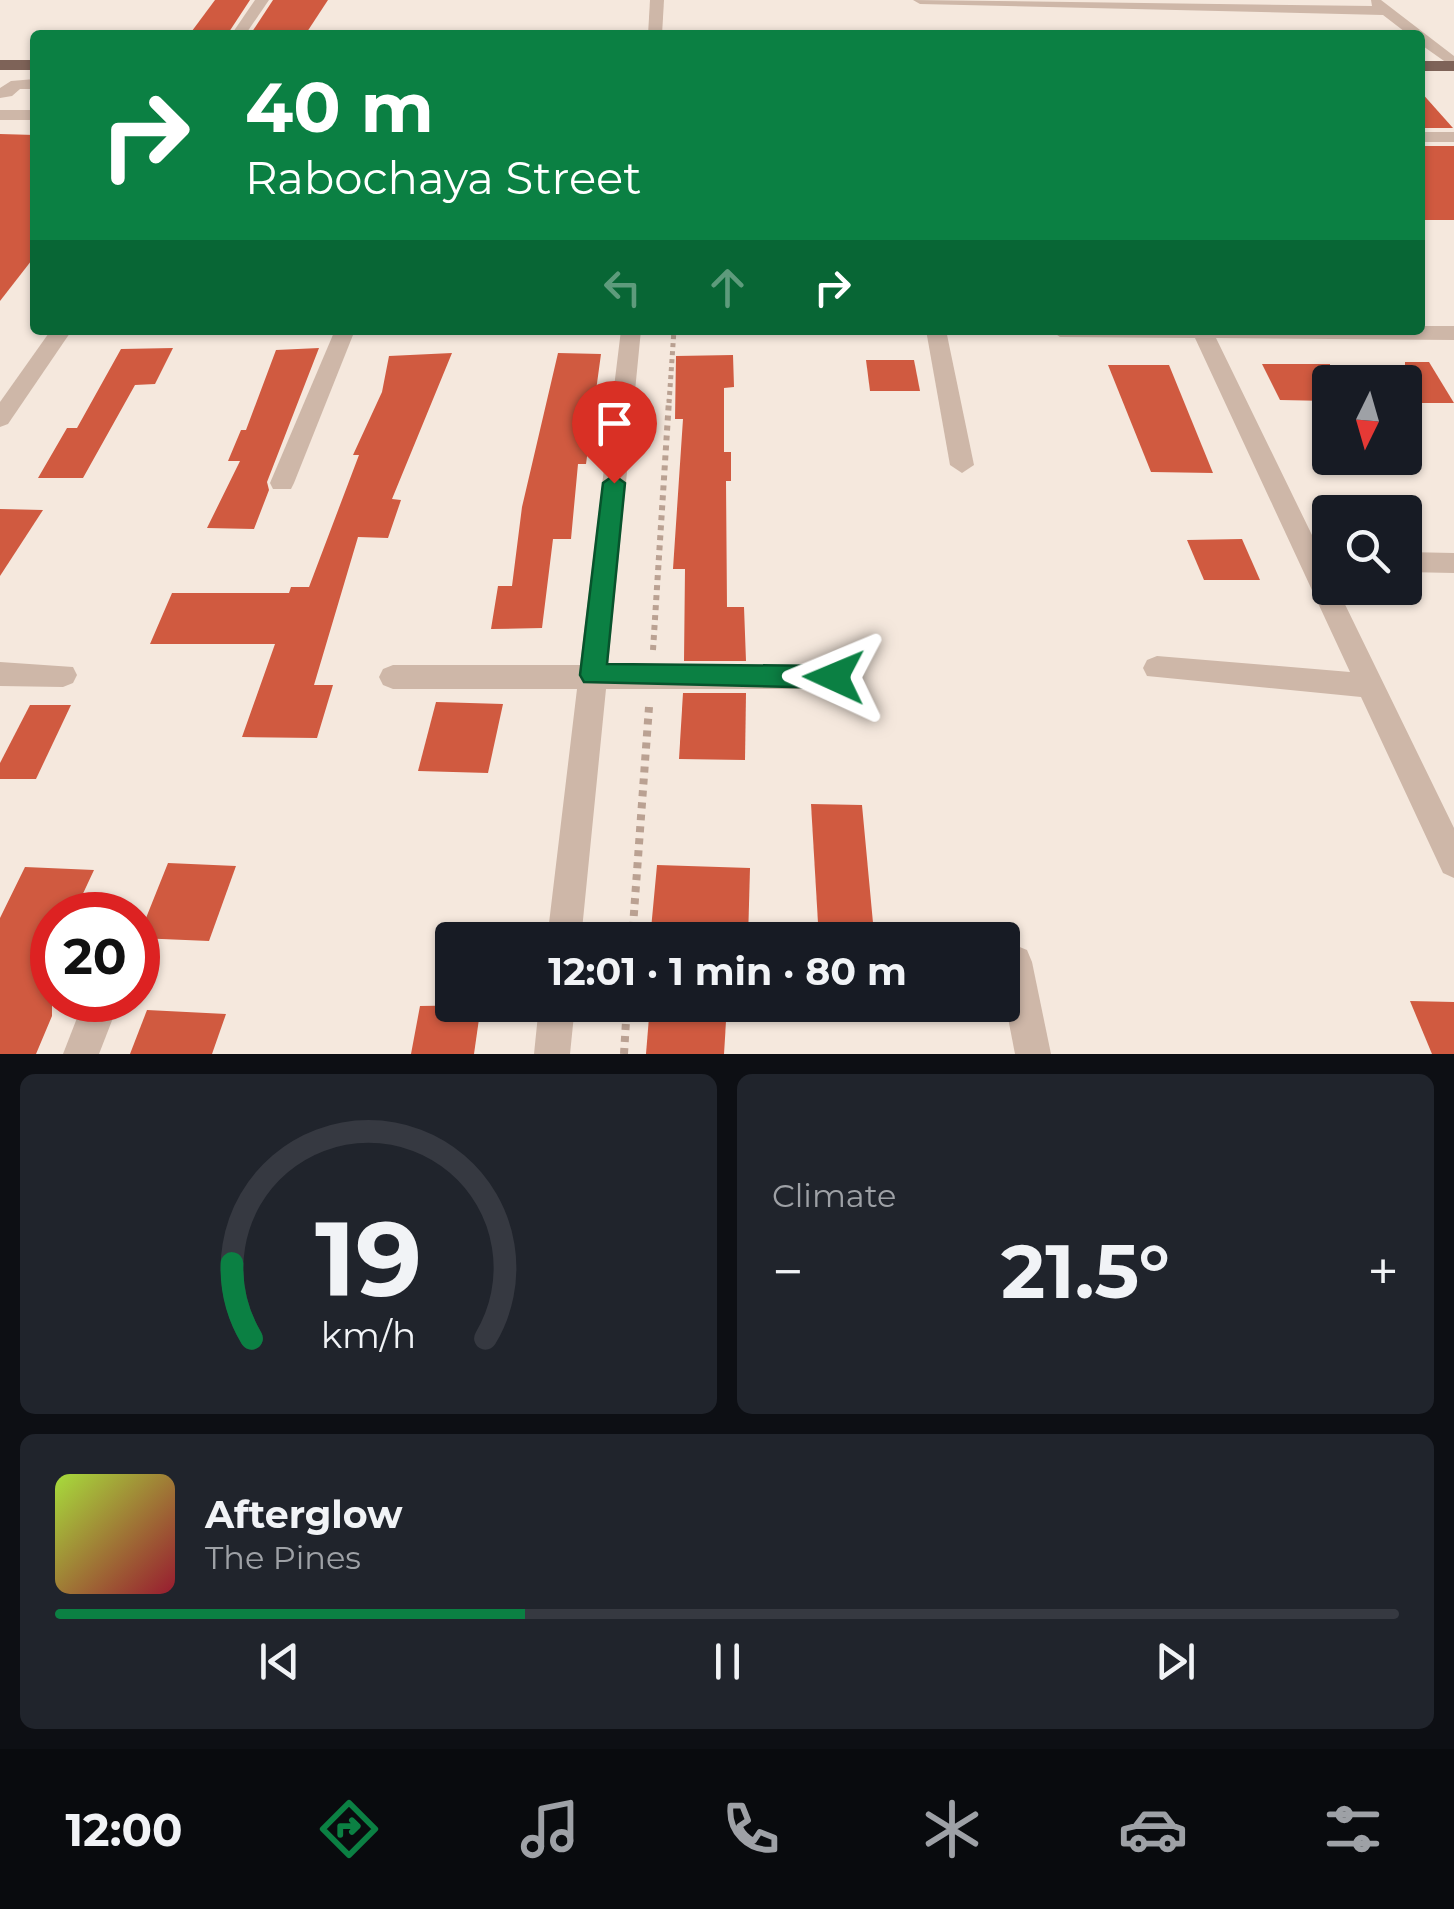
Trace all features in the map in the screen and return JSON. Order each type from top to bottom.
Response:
[{"type":"main road","points":[[0,65],[30,65]]},
{"type":"main road","points":[[1425,66],[1454,65]]},
{"type":"street","points":[[241,30],[262,0]]},
{"type":"street","points":[[655,30],[658,0]]},
{"type":"street","points":[[920,0],[1387,11]]},
{"type":"street","points":[[1372,0],[1411,30]]},
{"type":"street","points":[[1425,41],[1454,65]]},
{"type":"street","points":[[0,94],[6,94],[16,84],[30,84]]},
{"type":"street","points":[[0,114],[30,114]]},
{"type":"street","points":[[1425,137],[1454,137]]},
{"type":"street","points":[[1425,332],[1454,332]]},
{"type":"street","points":[[0,419],[59,335]]},
{"type":"street","points":[[282,483],[343,335]]},
{"type":"street","points":[[566,922],[630,335]]},
{"type":"street","points":[[937,335],[962,466]]},
{"type":"street","points":[[1204,335],[1312,545]]},
{"type":"street","points":[[1422,562],[1454,563]]},
{"type":"street","points":[[1338,605],[1370,686],[1450,844]]},
{"type":"street","points":[[1157,668],[1370,686]]},
{"type":"street","points":[[0,674],[62,676]]},
{"type":"street","points":[[394,677],[834,677]]},
{"type":"street","points":[[1020,989],[1032,1054]]},
{"type":"street","points":[[81,1054],[93,1022]]},
{"type":"street","points":[[552,1054],[555,1022]]},
{"type":"path","points":[[633,922],[674,335]]},
{"type":"path","points":[[624,1054],[627,1022]]},
{"type":"building","points":[[215,0],[250,0],[230,30],[193,30]]},
{"type":"building","points":[[273,0],[328,0],[308,30],[253,30]]},
{"type":"building","points":[[1425,97],[1453,128],[1425,128]]},
{"type":"building","points":[[0,134],[30,135],[30,262],[0,301]]},
{"type":"building","points":[[1425,146],[1454,146],[1454,220],[1425,220]]},
{"type":"building","points":[[173,348],[155,384],[135,385],[83,478],[38,478],[67,428],[77,428],[121,349]]},
{"type":"building","points":[[319,348],[267,482],[269,490],[254,529],[207,528],[240,461],[228,461],[241,430],[246,430],[276,350]]},
{"type":"building","points":[[452,353],[392,499],[401,500],[388,538],[358,537],[314,685],[333,685],[317,738],[242,737],[275,644],[150,644],[172,593],[289,593],[291,587],[309,587],[359,455],[353,455],[382,392],[389,356]]},
{"type":"building","points":[[558,353],[601,354],[586,464],[578,464],[571,539],[553,539],[542,628],[491,629],[498,586],[512,586],[522,507]]},
{"type":"building","points":[[733,355],[734,387],[724,388],[724,452],[731,452],[731,481],[726,481],[727,607],[744,607],[746,661],[684,661],[685,569],[673,569],[683,419],[675,419],[676,356]]},
{"type":"building","points":[[866,360],[914,360],[920,391],[870,391]]},
{"type":"building","points":[[1429,362],[1454,403],[1422,403],[1422,365],[1405,365]]},
{"type":"building","points":[[1262,364],[1330,364],[1312,365],[1312,401],[1280,400]]},
{"type":"building","points":[[1108,365],[1169,365],[1213,473],[1151,472]]},
{"type":"building","points":[[0,509],[43,510],[0,576]]},
{"type":"building","points":[[1242,539],[1260,580],[1204,580],[1187,540]]},
{"type":"building","points":[[683,693],[746,693],[745,760],[679,759]]},
{"type":"building","points":[[436,702],[503,704],[488,773],[418,771]]},
{"type":"building","points":[[30,705],[71,705],[36,779],[0,779],[0,763]]},
{"type":"building","points":[[811,804],[862,805],[873,922],[818,922]]},
{"type":"building","points":[[168,863],[236,866],[209,941],[160,939],[160,892],[156,892]]},
{"type":"building","points":[[657,865],[750,868],[748,922],[652,922]]},
{"type":"building","points":[[25,867],[94,870],[84,892],[30,892],[30,1022],[49,1022],[36,1054],[0,1054],[0,918]]},
{"type":"building","points":[[1410,1001],[1454,1002],[1454,1054],[1432,1054]]},
{"type":"building","points":[[420,1006],[435,1006],[435,1022],[479,1022],[474,1054],[411,1054]]},
{"type":"building","points":[[160,1011],[226,1014],[212,1054],[130,1054],[142,1022],[160,1022]]},
{"type":"building","points":[[649,1022],[726,1022],[724,1054],[646,1054]]},
{"type":"route","points":[[614,483],[593,675],[834,677]]}]
